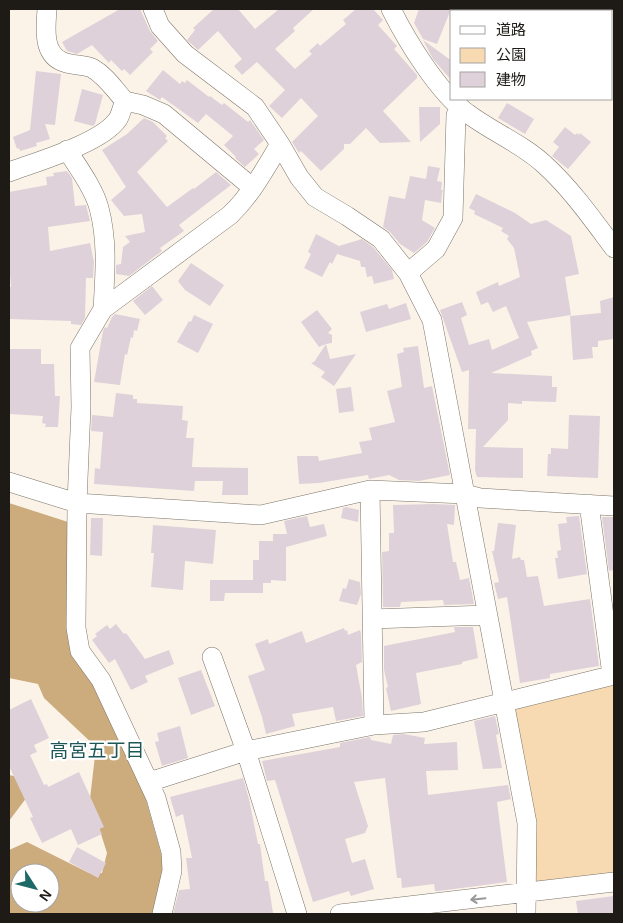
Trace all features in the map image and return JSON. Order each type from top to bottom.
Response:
[{"type":"street","points":[[47,9],[45,34],[51,53],[61,61],[89,67],[103,75],[125,101],[143,104],[164,114],[253,188]]},
{"type":"street","points":[[153,9],[160,26],[185,54],[256,107],[299,177],[315,197],[381,239],[408,273],[432,320],[527,823],[526,914]]},
{"type":"street","points":[[391,9],[404,35],[450,98]]},
{"type":"street","points":[[452,100],[461,108],[546,166],[568,189],[614,248]]},
{"type":"street","points":[[9,172],[67,150],[102,133],[117,120],[125,101]]},
{"type":"street","points":[[408,273],[436,248],[452,218],[456,116],[461,108]]},
{"type":"street","points":[[162,914],[172,871],[171,852],[156,798],[101,680],[80,651],[76,628],[77,503],[81,407],[80,348],[103,308],[230,215],[239,206],[253,188],[280,144]]},
{"type":"street","points":[[67,150],[83,175],[99,207],[106,251],[103,308]]},
{"type":"street","points":[[9,482],[77,503],[261,515],[370,490],[465,494],[480,498],[614,506]]},
{"type":"street","points":[[370,490],[374,725]]},
{"type":"street","points":[[149,782],[246,751],[374,725],[424,722],[613,675],[589,504]]},
{"type":"street","points":[[372,618],[487,616]]},
{"type":"street","points":[[212,657],[246,751],[298,914]]},
{"type":"street","points":[[340,914],[614,882]]},
{"type":"green space","points":[[614,680],[614,878],[532,888],[509,705]]},
{"type":"shaded area","points":[[9,503],[68,522],[71,629],[97,683],[143,789],[162,857],[163,890],[155,914],[9,914],[9,850],[27,842],[89,873],[102,873],[107,853],[90,799],[96,747],[44,698],[38,684],[9,678]]},
{"type":"shaded area","points":[[9,775],[14,776],[27,797],[9,821]]},
{"type":"building","points":[[120,9],[140,9],[150,31],[158,41],[150,49],[153,52],[130,75],[124,69],[122,71],[111,60],[109,63],[92,45],[77,54],[67,51],[62,42]]},
{"type":"building","points":[[214,9],[238,9],[255,29],[279,9],[314,9],[293,28],[295,31],[275,49],[295,69],[312,54],[309,51],[318,43],[320,46],[346,24],[343,20],[356,9],[373,9],[383,20],[378,25],[397,46],[394,49],[417,75],[417,78],[383,111],[411,142],[380,143],[366,128],[350,144],[344,144],[344,149],[321,171],[301,151],[299,153],[292,142],[318,116],[301,98],[282,118],[269,106],[285,90],[257,62],[242,75],[234,66],[242,59],[218,31],[198,50],[187,40],[195,30],[193,28]]},
{"type":"building","points":[[419,9],[451,9],[437,44],[423,39],[414,23]]},
{"type":"building","points":[[423,40],[450,60],[450,79],[433,59]]},
{"type":"building","points":[[163,70],[180,84],[182,81],[185,83],[187,80],[209,97],[222,105],[224,103],[248,122],[250,120],[264,140],[254,149],[259,154],[245,167],[224,145],[233,136],[206,114],[198,123],[162,97],[160,100],[146,91]]},
{"type":"building","points":[[36,71],[61,74],[55,125],[45,124],[50,139],[36,143],[37,146],[20,151],[19,148],[17,149],[13,137],[30,130]]},
{"type":"building","points":[[82,89],[103,95],[93,126],[74,121]]},
{"type":"building","points":[[507,103],[534,119],[525,134],[498,118]]},
{"type":"building","points":[[419,107],[440,107],[440,124],[420,142]]},
{"type":"building","points":[[144,118],[153,122],[167,136],[165,138],[168,141],[137,172],[167,207],[216,172],[231,185],[179,225],[184,231],[160,248],[162,251],[129,276],[116,274],[116,265],[121,264],[123,247],[130,242],[125,236],[145,232],[142,214],[124,216],[111,200],[126,187],[102,150],[127,134]]},
{"type":"building","points":[[565,127],[575,135],[580,133],[591,142],[568,169],[552,156],[559,147],[553,142]]},
{"type":"building","points":[[428,166],[440,168],[437,181],[442,182],[441,203],[425,200],[422,220],[435,228],[427,242],[414,253],[400,244],[383,227],[389,196],[405,199],[410,176],[426,179]]},
{"type":"building","points":[[67,171],[72,178],[75,206],[86,205],[90,221],[48,227],[50,251],[90,243],[94,262],[93,278],[86,278],[85,318],[81,325],[71,324],[71,321],[9,319],[9,287],[11,287],[9,192],[47,185],[46,177],[54,176],[53,173]]},
{"type":"building","points":[[476,194],[515,213],[531,224],[546,220],[571,236],[579,274],[565,277],[571,315],[527,322],[538,348],[531,351],[532,355],[491,373],[552,376],[552,387],[557,387],[556,402],[522,401],[522,404],[508,403],[508,420],[483,447],[523,448],[523,478],[477,477],[475,470],[476,429],[468,429],[469,370],[462,372],[440,310],[462,302],[467,315],[461,318],[469,345],[489,339],[492,350],[519,338],[506,306],[493,312],[488,302],[481,305],[476,292],[498,282],[499,286],[520,277],[514,248],[507,239],[509,236],[501,231],[503,228],[474,214],[475,211],[469,208]]},
{"type":"building","points":[[316,234],[339,246],[362,239],[373,247],[392,270],[394,279],[374,284],[372,276],[367,277],[365,267],[361,267],[360,261],[337,254],[322,277],[304,268],[311,254],[308,252]]},
{"type":"building","points":[[191,263],[224,285],[210,306],[185,290],[178,281]]},
{"type":"building","points":[[152,286],[163,300],[145,315],[133,301]]},
{"type":"building","points":[[614,297],[614,339],[598,341],[598,347],[592,347],[593,358],[573,360],[570,316],[601,313],[600,301]]},
{"type":"building","points":[[406,303],[411,319],[366,332],[360,312],[387,304],[389,309]]},
{"type":"building","points":[[317,310],[332,329],[328,333],[332,335],[332,343],[319,347],[301,322]]},
{"type":"building","points":[[115,314],[140,319],[137,331],[134,330],[133,338],[131,337],[127,355],[125,354],[120,385],[94,382],[103,331],[105,327],[107,328]]},
{"type":"building","points":[[194,315],[213,324],[198,353],[177,342]]},
{"type":"building","points":[[326,344],[330,359],[356,354],[334,386],[321,377],[325,372],[311,363],[314,362]]},
{"type":"building","points":[[418,346],[424,388],[432,386],[450,475],[419,481],[399,480],[389,475],[369,479],[368,475],[319,483],[299,484],[297,456],[318,456],[319,461],[362,453],[359,442],[372,440],[369,428],[395,422],[387,391],[402,387],[397,354],[404,352],[403,348]]},
{"type":"building","points":[[9,349],[41,349],[41,364],[54,364],[55,396],[60,396],[58,427],[45,427],[46,424],[42,423],[43,416],[9,414]]},
{"type":"building","points":[[351,387],[354,411],[339,413],[336,389]]},
{"type":"building","points":[[116,393],[133,395],[133,399],[137,399],[137,403],[183,406],[182,420],[188,421],[186,438],[194,438],[192,467],[248,468],[248,495],[222,495],[223,481],[195,481],[194,491],[94,484],[95,468],[100,469],[103,432],[91,431],[92,415],[113,417]]},
{"type":"building","points":[[569,415],[600,416],[598,478],[547,476],[548,454],[551,454],[551,448],[568,449]]},
{"type":"building","points":[[393,505],[455,505],[454,525],[447,524],[453,562],[456,562],[460,580],[469,578],[474,604],[444,605],[443,600],[401,602],[400,607],[383,607],[382,552],[389,551],[389,533],[394,533]]},
{"type":"building","points":[[343,508],[359,510],[358,522],[341,518]]},
{"type":"building","points":[[307,516],[310,527],[324,524],[327,536],[286,547],[286,581],[271,580],[271,583],[263,583],[263,593],[225,593],[224,601],[210,601],[210,580],[253,580],[253,560],[259,560],[259,541],[273,541],[273,534],[287,534],[284,521]]},
{"type":"building","points":[[579,516],[587,574],[558,579],[555,558],[558,558],[557,551],[561,550],[558,524],[567,523],[566,517]]},
{"type":"building","points":[[602,517],[614,517],[614,570],[609,571]]},
{"type":"building","points":[[91,518],[103,518],[102,556],[90,555]]},
{"type":"building","points":[[498,523],[516,525],[512,559],[520,557],[521,560],[524,560],[527,577],[538,576],[544,606],[590,599],[599,666],[550,674],[550,678],[520,683],[507,597],[498,599],[494,583],[499,582],[492,551],[494,551]]},
{"type":"building","points":[[153,525],[216,530],[213,564],[185,561],[183,590],[151,587],[154,553],[151,553]]},
{"type":"building","points":[[349,579],[360,582],[361,594],[357,605],[339,601],[343,588],[346,589]]},
{"type":"building","points":[[116,624],[124,634],[126,633],[145,659],[169,650],[174,664],[145,676],[148,682],[131,690],[115,659],[109,663],[92,640],[97,636],[95,634],[107,625],[110,629]]},
{"type":"building","points":[[454,627],[473,627],[478,658],[462,662],[462,664],[416,673],[421,704],[391,711],[384,670],[384,646],[455,632]]},
{"type":"building","points":[[344,628],[345,631],[347,630],[348,635],[360,630],[361,633],[362,662],[356,665],[363,716],[336,721],[333,707],[292,714],[295,726],[266,734],[248,676],[265,670],[255,644],[268,639],[269,644],[302,631],[306,643]]},
{"type":"building","points":[[201,670],[215,706],[191,715],[178,678]]},
{"type":"building","points":[[31,699],[49,738],[34,745],[37,752],[30,755],[44,785],[47,784],[48,787],[79,772],[104,827],[99,829],[102,834],[78,845],[71,829],[42,843],[30,818],[33,817],[9,766],[9,710]]},
{"type":"building","points":[[495,716],[499,734],[496,735],[502,768],[483,769],[474,721]]},
{"type":"building","points":[[180,726],[188,758],[162,766],[155,742],[159,741],[157,733]]},
{"type":"building","points":[[404,734],[425,738],[424,744],[457,742],[458,770],[426,771],[428,795],[508,785],[511,799],[497,802],[507,882],[439,891],[435,891],[434,884],[402,888],[401,878],[397,878],[385,778],[354,782],[368,826],[365,833],[345,839],[352,863],[365,859],[374,889],[351,896],[349,891],[313,902],[275,780],[267,781],[262,761],[340,747],[340,743],[370,737],[371,740],[391,744],[393,735]]},
{"type":"building","points":[[243,778],[258,844],[260,844],[265,881],[268,881],[273,913],[173,914],[179,890],[190,889],[186,858],[192,858],[183,814],[176,817],[170,797]]},
{"type":"building","points":[[77,847],[106,863],[98,878],[69,862]]},
{"type":"building","points":[[614,896],[614,914],[578,914],[576,901]]},
{"type":"district","name":"高宮五丁目","points":[[97,750]]}]
